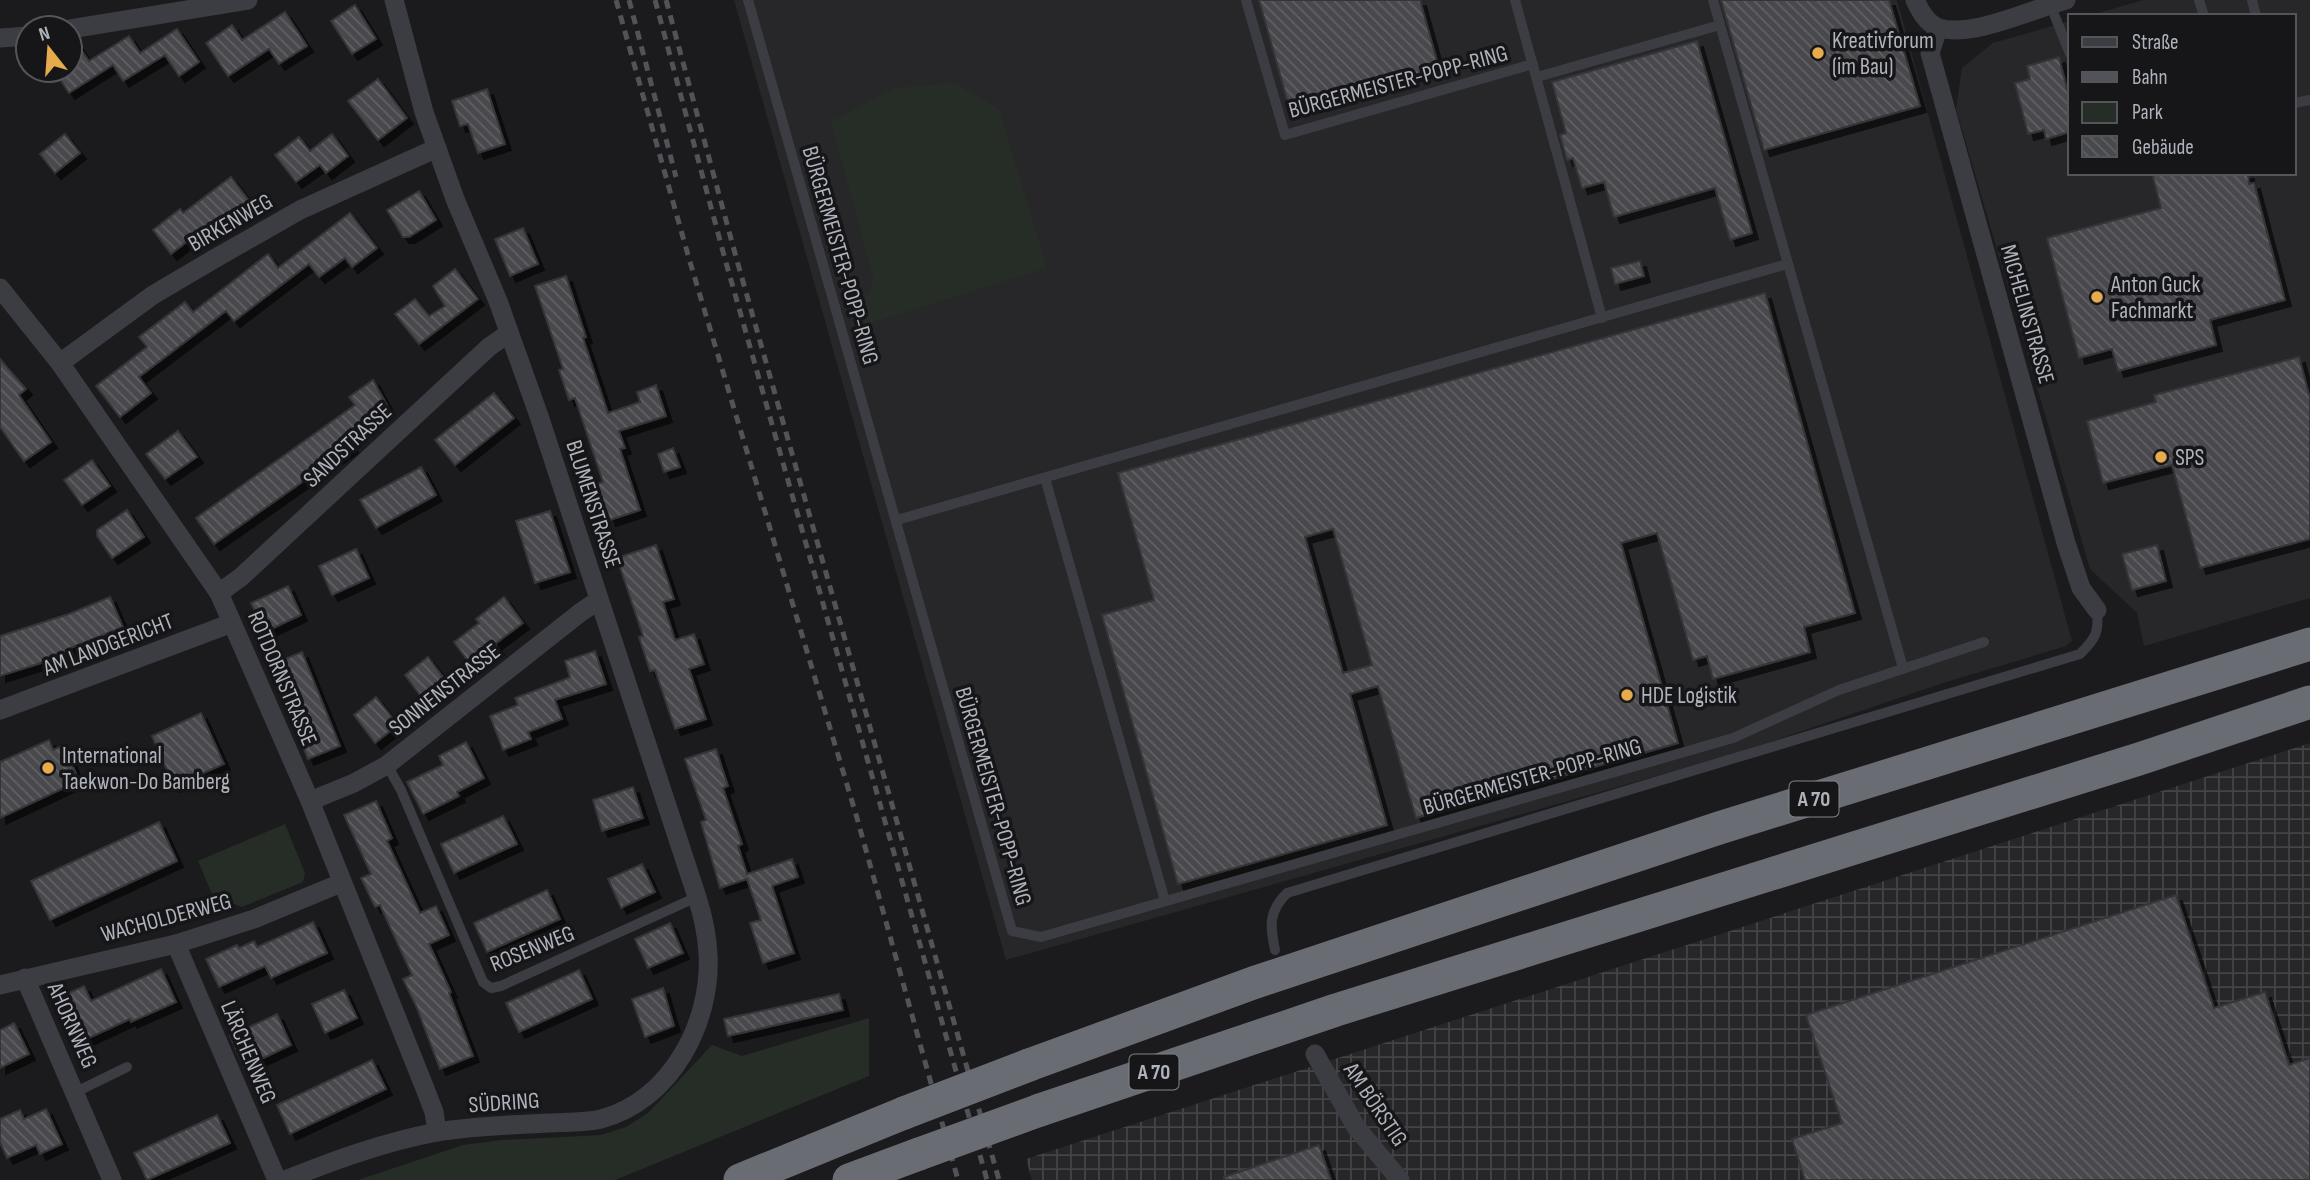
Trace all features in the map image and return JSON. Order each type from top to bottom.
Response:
[{"type":"highway","name":"A 70","points":[[740,1180],[904,1113],[1253,983],[1719,828],[2310,644]]},
{"type":"highway","name":"A 70","points":[[849,1180],[1040,1110],[1336,1010],[2139,760],[2310,702]]},
{"type":"street","points":[[84,27],[248,0]]},
{"type":"street","name":"BLUMENSTRASSE","points":[[394,0],[416,87],[455,199],[509,333],[706,926],[707,984],[695,1031]]},
{"type":"street","points":[[1915,0],[1922,15],[1938,28],[1964,30],[2058,2]]},
{"type":"street","name":"MICHELINSTRASSE","points":[[1938,28],[1930,53],[2071,542],[2081,588],[2097,610]]},
{"type":"street","name":"BIRKENWEG","points":[[60,363],[153,295],[214,258],[300,210],[437,148]]},
{"type":"street","name":"ROTDORNSTRASSE","points":[[0,288],[60,363],[219,593],[310,802],[424,1086],[437,1132]]},
{"type":"street","name":"SANDSTRASSE","points":[[219,593],[242,577],[489,347],[509,333]]},
{"type":"street","name":"SONNENSTRASSE","points":[[310,802],[387,765],[599,600]]},
{"type":"street","name":"AM LANDGERICHT","points":[[0,710],[232,623]]},
{"type":"street","name":"WACHOLDERWEG","points":[[0,985],[176,944],[254,919],[341,883]]},
{"type":"street","name":"LÄRCHENWEG","points":[[176,944],[277,1180]]},
{"type":"street","name":"AHORNWEG","points":[[25,978],[112,1180]]},
{"type":"street","name":"SÜDRING","points":[[285,1180],[362,1150],[437,1132],[577,1122],[617,1114],[650,1093],[662,1081],[674,1067],[695,1031]]},
{"type":"street","name":"AM BÖRSTIG","points":[[1315,1054],[1356,1127],[1400,1180]]},
{"type":"lane","name":"BÜRGERMEISTER-POPP-RING","points":[[748,0],[1012,931],[1041,937],[1733,738],[1839,690],[1984,642]]},
{"type":"lane","name":"BÜRGERMEISTER-POPP-RING","points":[[1246,0],[1285,135],[1533,64]]},
{"type":"lane","name":"BÜRGERMEISTER-POPP-RING","points":[[1515,0],[1602,318]]},
{"type":"lane","points":[[1713,0],[1903,668]]},
{"type":"lane","points":[[2058,2],[2068,45]]},
{"type":"lane","points":[[1537,78],[1720,25]]},
{"type":"lane","points":[[897,520],[1787,264]]},
{"type":"lane","points":[[1045,478],[1165,901]]},
{"type":"lane","points":[[1275,950],[1271,930],[1272,917],[1278,902],[1287,893],[2080,654],[2095,639],[2097,610]]},
{"type":"lane","name":"ROSENWEG","points":[[387,765],[401,790],[483,982],[491,988],[501,986],[697,897]]},
{"type":"lane","name":"AHORNWEG","points":[[76,1092],[127,1067]]},
{"type":"shaded area","points":[[734,0],[1897,0],[2072,641],[2066,646],[1943,683],[1738,753],[1006,960]]},
{"type":"shaded area","points":[[2143,0],[2310,0],[2310,598],[2144,646],[2137,613],[2090,569],[1956,109],[1962,68],[1993,43],[2068,22],[2068,175],[2296,175],[2296,14],[2095,14]]},
{"type":"shaded area","points":[[2310,743],[2310,1180],[1032,1180],[1026,1159]]},
{"type":"green space","points":[[955,83],[999,109],[1047,268],[865,325],[859,306],[870,291],[873,277],[831,122],[894,88]]},
{"type":"green space","points":[[285,824],[305,873],[303,882],[242,907],[213,896],[198,861]]},
{"type":"green space","points":[[869,1018],[869,1076],[615,1180],[358,1180],[463,1145],[501,1140],[601,1135],[626,1127],[648,1113],[712,1045],[742,1056]]},
{"type":"building","points":[[1259,0],[1420,0],[1439,68],[1290,110]]},
{"type":"building","name":"Kreativforum (im Bau)","points":[[1721,0],[1889,0],[1920,106],[1764,150]]},
{"type":"building","points":[[355,5],[376,39],[352,54],[331,21]]},
{"type":"building","points":[[285,12],[307,46],[279,64],[269,49],[228,76],[206,43],[232,25],[242,40]]},
{"type":"building","points":[[177,29],[199,62],[179,76],[165,55],[123,81],[113,65],[84,83],[84,54],[89,61],[129,36],[140,53]]},
{"type":"building","points":[[1697,41],[1752,233],[1730,240],[1715,188],[1614,217],[1604,182],[1582,188],[1573,158],[1567,160],[1560,135],[1566,133],[1552,82]]},
{"type":"building","points":[[2059,57],[2068,93],[2068,133],[2046,139],[2044,130],[2028,134],[2015,83],[2030,79],[2027,66]]},
{"type":"building","points":[[378,79],[407,118],[378,140],[348,101]]},
{"type":"building","points":[[63,84],[83,84],[69,93]]},
{"type":"building","points":[[487,89],[505,144],[478,153],[468,124],[460,126],[452,101]]},
{"type":"building","points":[[65,134],[80,153],[55,173],[40,154]]},
{"type":"building","points":[[332,134],[348,156],[326,173],[320,165],[296,182],[275,155],[299,137],[310,151]]},
{"type":"building","points":[[2153,175],[2248,175],[2249,184],[2254,183],[2285,300],[2210,320],[2216,345],[2118,371],[2112,349],[2079,358],[2047,238],[2161,208]]},
{"type":"building","points":[[231,177],[250,202],[225,222],[220,216],[171,254],[153,230],[180,209],[183,213]]},
{"type":"building","points":[[419,191],[436,220],[409,237],[403,237],[387,210]]},
{"type":"building","points":[[350,213],[377,248],[352,267],[345,258],[319,277],[309,264],[234,321],[226,311],[139,377],[151,393],[120,417],[96,386],[147,347],[139,337],[185,302],[193,312],[268,254],[278,268]]},
{"type":"building","points":[[523,228],[538,264],[510,276],[495,239]]},
{"type":"building","points":[[1640,261],[1644,276],[1615,284],[1611,268]]},
{"type":"building","points":[[455,269],[478,299],[419,344],[395,314],[415,299],[429,316],[445,306],[433,286]]},
{"type":"building","points":[[566,276],[608,413],[640,402],[637,392],[656,385],[666,416],[619,431],[625,448],[620,449],[640,510],[610,520],[597,484],[603,482],[575,398],[569,400],[559,370],[563,369],[535,286]]},
{"type":"building","points":[[1765,293],[1855,613],[1804,627],[1810,652],[1713,679],[1707,656],[1693,660],[1657,533],[1621,543],[1678,743],[1416,818],[1378,686],[1350,694],[1387,825],[1178,884],[1102,615],[1154,600],[1118,473]],"holes":[[[1333,529],[1372,665],[1343,673],[1305,537]]]},
{"type":"building","points":[[2299,357],[2310,398],[2310,539],[2200,568],[2172,465],[2103,483],[2087,421],[2156,402],[2154,395]]},
{"type":"building","points":[[0,359],[26,389],[19,395],[51,442],[24,461],[0,427]]},
{"type":"building","points":[[373,380],[388,407],[345,437],[352,447],[214,544],[196,518],[355,405],[349,397]]},
{"type":"building","points":[[494,393],[514,418],[455,465],[435,440]]},
{"type":"building","points":[[178,431],[197,457],[165,479],[146,454]]},
{"type":"building","points":[[673,448],[680,467],[664,472],[658,454]]},
{"type":"building","points":[[92,460],[110,486],[82,505],[64,480]]},
{"type":"building","points":[[421,467],[436,495],[376,528],[360,500]]},
{"type":"building","points":[[127,510],[144,537],[112,558],[97,536],[97,530]]},
{"type":"building","points":[[550,511],[570,572],[535,583],[516,521]]},
{"type":"building","points":[[656,545],[674,599],[663,602],[675,640],[694,634],[704,664],[689,669],[706,719],[675,729],[655,670],[650,671],[639,637],[643,636],[617,558]]},
{"type":"building","points":[[2157,545],[2166,581],[2132,590],[2122,554]]},
{"type":"building","points":[[356,549],[369,578],[332,595],[319,566]]},
{"type":"building","points":[[288,586],[301,615],[265,632],[251,603]]},
{"type":"building","points":[[110,597],[123,627],[68,649],[70,654],[0,676],[0,636],[69,614]]},
{"type":"building","points":[[504,597],[523,623],[495,644],[498,649],[473,668],[454,642],[479,623],[476,619]]},
{"type":"building","points":[[595,651],[606,684],[555,700],[562,719],[528,732],[531,739],[503,750],[490,716],[518,705],[515,698],[570,677],[565,661]]},
{"type":"building","points":[[302,652],[340,746],[308,759],[270,665]]},
{"type":"building","points":[[428,657],[449,685],[426,703],[405,675]]},
{"type":"building","points":[[376,697],[398,725],[375,743],[354,715]]},
{"type":"building","points":[[201,713],[224,764],[174,786],[152,736]]},
{"type":"building","points":[[49,740],[53,750],[64,745],[79,781],[0,818],[0,762]]},
{"type":"building","points":[[466,742],[484,778],[457,792],[459,796],[423,814],[407,782],[443,765],[439,756]]},
{"type":"building","points":[[716,749],[728,786],[723,788],[742,844],[738,846],[747,874],[792,859],[798,877],[772,886],[794,953],[763,963],[750,923],[761,920],[747,879],[720,888],[701,822],[706,820],[685,759]]},
{"type":"building","points":[[633,787],[643,818],[602,831],[593,800]]},
{"type":"building","points":[[376,801],[392,838],[387,841],[420,913],[436,906],[449,935],[429,944],[451,992],[449,993],[473,1056],[440,1069],[403,979],[412,975],[380,905],[375,907],[361,878],[371,874],[344,815]]},
{"type":"building","points":[[503,816],[517,844],[454,873],[441,844]]},
{"type":"building","points":[[159,822],[177,861],[50,920],[31,881]]},
{"type":"building","points":[[642,864],[655,892],[621,908],[608,879]]},
{"type":"building","points":[[547,890],[560,919],[487,952],[474,923]]},
{"type":"building","points":[[2176,895],[2214,1008],[2265,992],[2289,1065],[2310,1058],[2310,1180],[1805,1180],[1792,1139],[1842,1123],[1806,1015]]},
{"type":"building","points":[[313,922],[327,953],[271,978],[265,966],[219,987],[206,959],[237,945],[239,948],[254,941],[257,947]]},
{"type":"building","points":[[670,923],[683,953],[648,968],[635,939]]},
{"type":"building","points":[[161,969],[176,1002],[131,1022],[130,1019],[74,1045],[54,1000],[84,986],[91,1001]]},
{"type":"building","points":[[579,970],[592,999],[519,1032],[506,1003]]},
{"type":"building","points":[[663,988],[674,1026],[645,1037],[632,999]]},
{"type":"building","points":[[344,990],[357,1018],[325,1033],[312,1004]]},
{"type":"building","points":[[839,994],[843,1010],[728,1036],[724,1019]]},
{"type":"building","points":[[277,1014],[291,1045],[244,1067],[230,1036]]},
{"type":"building","points":[[14,1023],[29,1054],[0,1068],[0,1030]]},
{"type":"building","points":[[372,1060],[386,1089],[290,1134],[277,1105]]},
{"type":"building","points":[[46,1109],[62,1144],[40,1154],[36,1145],[7,1158],[0,1142],[0,1119],[20,1110],[24,1119]]},
{"type":"building","points":[[217,1115],[230,1143],[147,1180],[134,1153]]},
{"type":"building","points":[[1319,1145],[1331,1180],[1224,1180],[1224,1177]]},
{"type":"railway","points":[[616,0],[690,262],[857,818],[958,1180]]},
{"type":"railway","points":[[629,0],[676,177]]},
{"type":"railway","points":[[655,0],[725,259],[987,1180]]},
{"type":"railway","points":[[666,0],[736,257],[999,1180]]},
{"type":"place","name":"Kreativforum (im Bau)","points":[[1818,53]]},
{"type":"place","name":"Anton Guck Fachmarkt","points":[[2097,297]]},
{"type":"place","name":"SPS","points":[[2161,457]]},
{"type":"place","name":"HDE Logistik","points":[[1627,695]]},
{"type":"place","name":"International Taekwon-Do Bamberg","points":[[48,768]]}]
